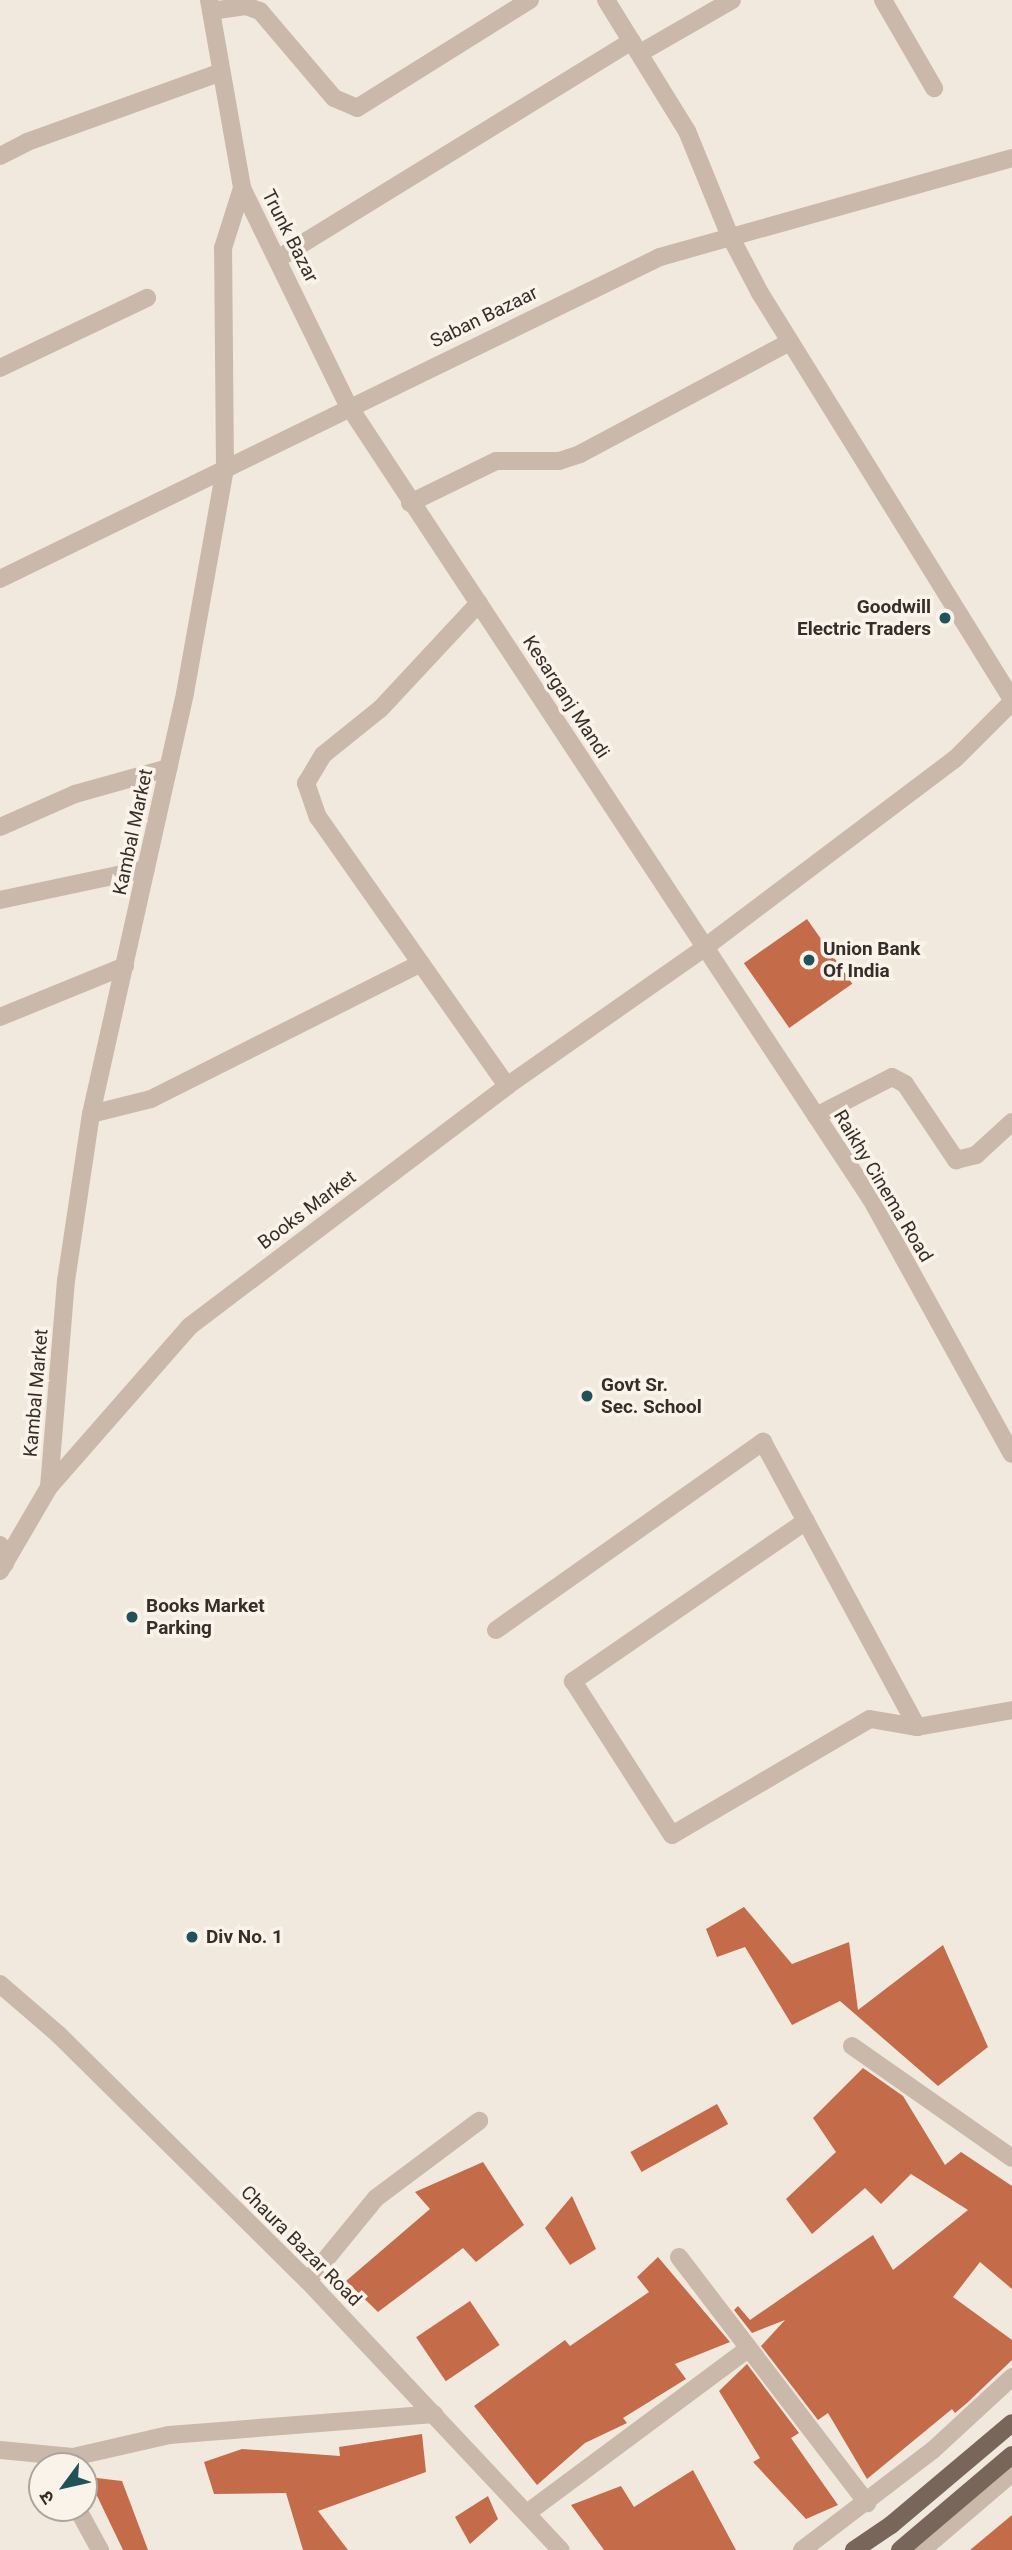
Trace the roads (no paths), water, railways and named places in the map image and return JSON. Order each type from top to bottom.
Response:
[{"type":"main road","points":[[854,2550],[891,2525],[1012,2423]]},
{"type":"main road","points":[[900,2550],[1012,2455]]},
{"type":"street","points":[[210,5],[246,6],[260,11],[334,99],[357,108],[530,0]]},
{"type":"street","points":[[606,0],[693,142],[730,234],[790,342],[1012,700]]},
{"type":"street","points":[[279,258],[636,47],[732,0]]},
{"type":"street","points":[[883,0],[934,88]]},
{"type":"street","name":"Trunk Bazar","points":[[210,5],[242,188],[279,258],[348,405],[390,472]]},
{"type":"street","points":[[0,156],[27,142],[221,72]]},
{"type":"street","name":"Saban Bazaar","points":[[0,579],[225,469],[348,405],[660,257],[730,234],[1012,158]]},
{"type":"street","name":"Kambal Market","points":[[49,1487],[65,1281],[91,1114],[168,768],[225,469],[223,248],[242,188]]},
{"type":"street","points":[[0,368],[147,298]]},
{"type":"street","points":[[410,503],[496,461],[559,461],[580,454],[790,342]]},
{"type":"street","name":"Kesarganj Mandi","points":[[390,472],[479,603],[704,948]]},
{"type":"street","points":[[479,603],[380,709],[323,755],[306,783],[318,817],[507,1086]]},
{"type":"street","name":"Books Market","points":[[2,1567],[49,1487],[190,1326],[507,1086],[704,948],[955,759],[1012,700]]},
{"type":"street","points":[[0,827],[75,794],[168,768]]},
{"type":"street","points":[[0,900],[146,869]]},
{"type":"street","name":"Raikhy Cinema Road","points":[[704,948],[871,1199],[1012,1454]]},
{"type":"street","points":[[91,1114],[151,1099],[421,963]]},
{"type":"street","points":[[0,1017],[125,966]]},
{"type":"street","points":[[816,1116],[892,1077],[905,1084],[956,1160],[976,1156],[1012,1122]]},
{"type":"street","points":[[496,1630],[763,1442],[916,1727]]},
{"type":"street","points":[[806,1521],[573,1681],[672,1835],[870,1719],[916,1727],[1012,1710]]},
{"type":"street","points":[[0,1545],[2,1567]]},
{"type":"street","name":"Chaura Bazar Road","points":[[0,1984],[58,2034],[308,2281],[561,2550]]},
{"type":"street","points":[[852,2046],[1012,2158]]},
{"type":"street","points":[[308,2281],[376,2198],[480,2120]]},
{"type":"street","points":[[680,2257],[867,2503]]},
{"type":"street","points":[[527,2513],[748,2349]]},
{"type":"street","points":[[802,2550],[867,2503],[1012,2377]]},
{"type":"street","points":[[98,2454],[169,2435],[434,2414]]},
{"type":"street","points":[[0,2450],[28,2454]]},
{"type":"street","points":[[922,2550],[1012,2473]]},
{"type":"street","points":[[85,2522],[100,2550]]},
{"type":"place","name":"Goodwill Electric Traders","points":[[945,618]]},
{"type":"place","name":"Union Bank Of India","points":[[809,960]]},
{"type":"place","name":"Govt Sr. Sec. School","points":[[587,1396]]},
{"type":"place","name":"Books Market Parking","points":[[132,1617]]},
{"type":"place","name":"Div No. 1","points":[[192,1937]]}]
